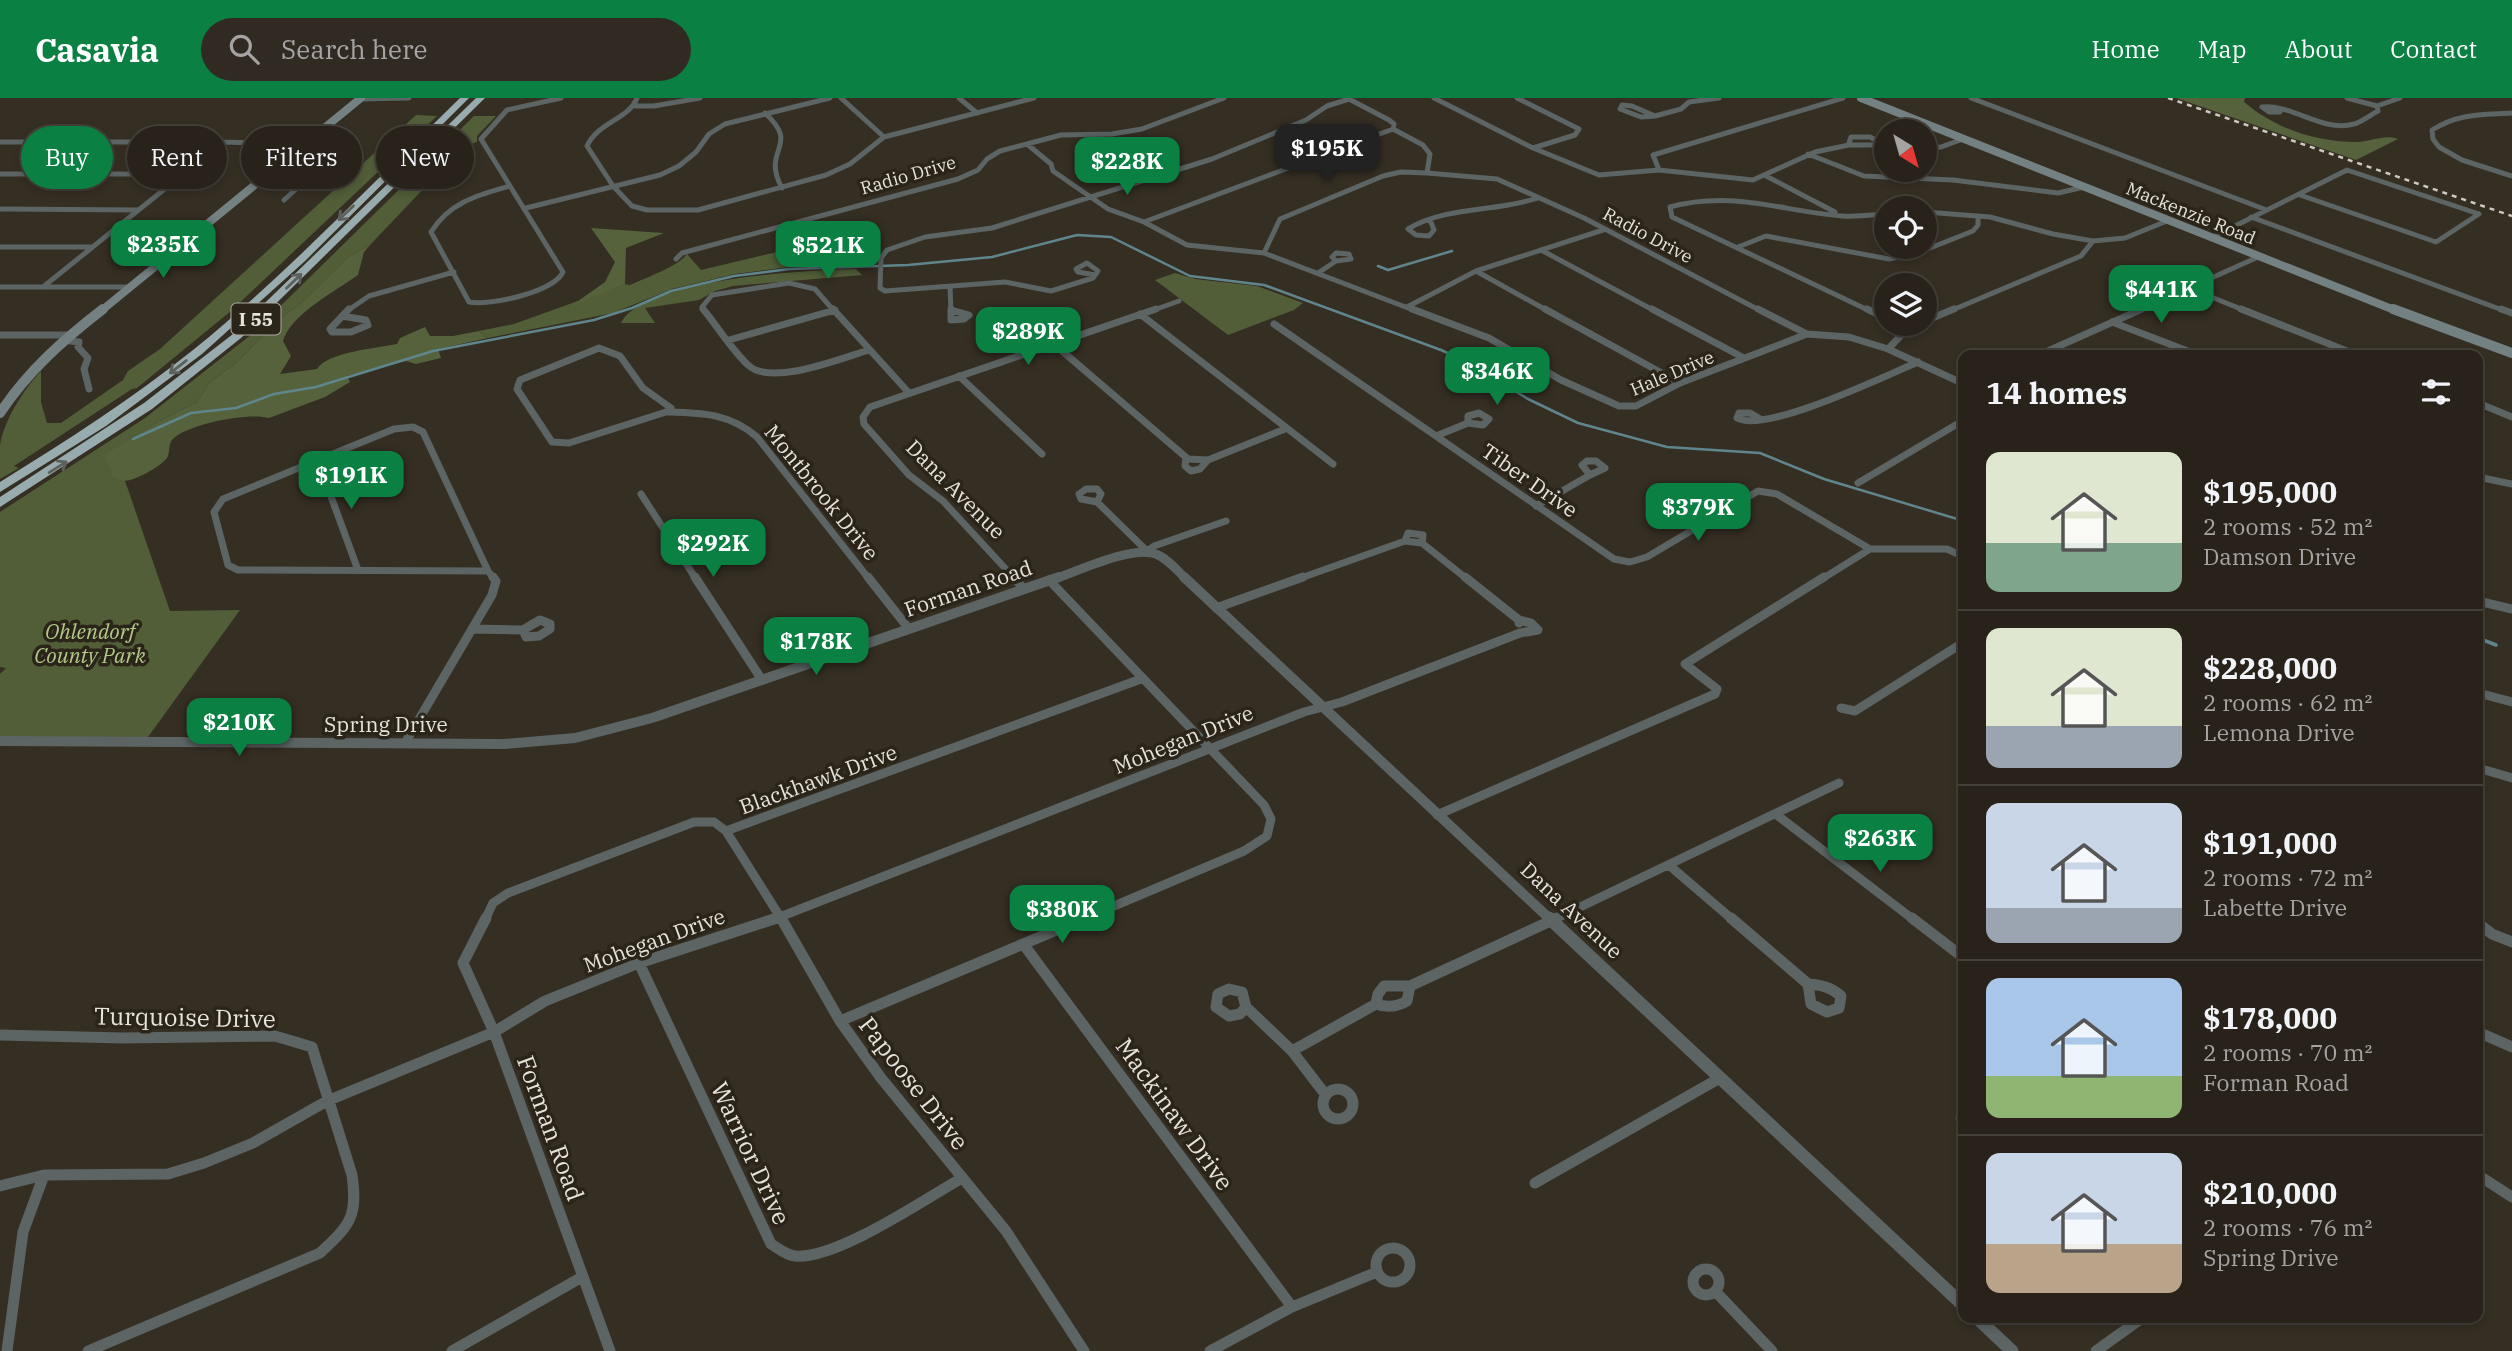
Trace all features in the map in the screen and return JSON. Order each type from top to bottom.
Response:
[{"type":"highway","name":"I 55","points":[[0,488],[102,423],[198,352],[465,98]]},
{"type":"highway","name":"I 55","points":[[0,503],[121,425],[228,343],[481,98]]},
{"type":"main road","name":"Mackenzie Road","points":[[1861,98],[2258,257],[2512,353]]},
{"type":"main road","points":[[324,126],[360,99]]},
{"type":"main road","points":[[0,412],[31,369],[66,337],[247,189]]},
{"type":"street","points":[[360,99],[409,98]]},
{"type":"street","points":[[510,186],[457,202],[442,214],[431,232],[469,302],[475,304],[495,304],[562,277],[563,272],[481,136],[507,110],[561,98]]},
{"type":"street","points":[[634,106],[637,98]]},
{"type":"street","points":[[700,98],[654,106],[634,106],[593,133],[587,146],[613,186],[632,206],[647,210],[698,209],[782,188],[826,175],[850,164],[884,137],[1034,98]]},
{"type":"street","points":[[526,208],[660,175],[679,166],[696,152],[709,134],[724,124],[830,98]]},
{"type":"street","points":[[841,98],[884,137]]},
{"type":"street","points":[[959,98],[977,113]]},
{"type":"street","name":"Radio Drive","points":[[676,259],[682,253],[958,179],[978,170],[987,159],[1000,152],[1027,144],[1061,135],[1112,134],[1142,129],[1224,98]]},
{"type":"street","points":[[1434,98],[1533,148],[1598,175],[1659,170],[1747,180],[1766,176],[1808,154],[1849,144],[1874,145]]},
{"type":"street","points":[[1517,98],[1579,129],[1575,135],[1533,148]]},
{"type":"street","points":[[1686,98],[1693,102]]},
{"type":"street","points":[[1655,116],[1632,106],[1619,108],[1637,117],[1655,116],[1681,109],[1693,102],[1719,98]]},
{"type":"street","points":[[1659,170],[1653,155],[1843,98]]},
{"type":"street","points":[[1971,98],[2264,209]]},
{"type":"street","points":[[2347,98],[2377,106],[2400,98]]},
{"type":"street","points":[[1095,275],[1093,278],[1051,291],[1005,282],[885,291],[880,288],[879,276],[881,261],[887,250],[925,237],[992,228],[1087,196],[1212,159],[1306,121],[1327,106],[1348,99],[1389,120],[1394,124],[1393,129]]},
{"type":"street","points":[[2281,110],[2325,123],[2352,125],[2378,111],[2377,106]]},
{"type":"street","points":[[765,113],[782,135],[774,157],[773,174],[782,188]]},
{"type":"street","points":[[2512,113],[2449,119],[2432,130],[2431,138],[2434,145],[2453,156],[2512,176]]},
{"type":"street","points":[[1144,222],[1393,129],[1423,145],[1430,153],[1427,173]]},
{"type":"street","points":[[1937,147],[1963,139]]},
{"type":"street","points":[[0,142],[127,142]]},
{"type":"street","name":"Hale Drive","points":[[1027,144],[1051,164],[1053,171],[1087,196],[1108,209],[1144,222],[1187,245],[1265,253],[1489,338],[1561,380],[1619,406],[1636,406],[1680,383],[1807,334]]},
{"type":"street","points":[[1808,154],[1864,176],[1953,180],[2058,193],[2084,187]]},
{"type":"street","points":[[2211,238],[2264,209],[2300,195],[2347,170],[2479,214],[2436,242],[2300,195]]},
{"type":"street","name":"Radio Drive","points":[[1265,253],[1280,219],[1382,176],[1401,172],[1497,178],[1584,218],[1807,334],[1838,336],[1890,347],[1958,381]]},
{"type":"street","points":[[0,174],[127,174]]},
{"type":"street","points":[[1766,176],[1843,216]]},
{"type":"street","points":[[43,287],[165,189]]},
{"type":"street","points":[[284,200],[296,189]]},
{"type":"street","points":[[1430,220],[1434,230],[1432,234],[1418,236],[1410,233],[1408,229],[1422,222],[1466,212],[1508,208],[1538,198]]},
{"type":"street","points":[[1874,215],[1843,216],[1774,203],[1699,200],[1670,207],[1672,217],[1874,312]]},
{"type":"street","points":[[0,209],[139,210]]},
{"type":"street","points":[[1937,213],[2011,221],[2053,234],[2093,241],[2125,238],[2167,221]]},
{"type":"street","points":[[1738,247],[1766,236],[1889,259],[1920,252],[1973,231],[1978,225],[1978,216]]},
{"type":"street","points":[[2251,216],[2512,313]]},
{"type":"street","points":[[1406,307],[1476,271],[1603,230]]},
{"type":"street","points":[[1937,316],[2081,256],[2093,241]]},
{"type":"street","points":[[0,247],[93,247]]},
{"type":"street","points":[[1541,250],[1744,358]]},
{"type":"street","points":[[2051,350],[2258,257]]},
{"type":"street","points":[[1318,273],[1336,261]]},
{"type":"street","points":[[1476,271],[1680,383]]},
{"type":"street","points":[[342,316],[366,320],[368,325],[353,331],[332,332],[330,329],[342,316],[369,296],[454,272]]},
{"type":"street","points":[[869,350],[800,371],[764,373],[749,368],[702,307],[705,301],[726,291],[789,283],[815,289],[909,393],[1179,301]]},
{"type":"street","points":[[0,288],[130,287]]},
{"type":"street","points":[[950,287],[951,310]]},
{"type":"street","points":[[2189,288],[2344,350]]},
{"type":"street","points":[[729,340],[835,310]]},
{"type":"street","points":[[1140,314],[1333,464]]},
{"type":"street","points":[[2112,322],[2186,350]]},
{"type":"street","name":"Tiber Drive","points":[[1274,324],[1604,554],[1630,562],[1647,557],[1751,492],[1766,491],[1777,494],[1870,549]]},
{"type":"street","points":[[0,335],[66,337],[79,342],[78,347],[88,358],[85,369],[89,389]]},
{"type":"street","points":[[1890,347],[1900,336]]},
{"type":"street","points":[[1054,344],[1186,458],[1208,460],[1285,429]]},
{"type":"street","name":"Montbrook Drive","points":[[666,412],[671,408],[646,391],[634,378],[618,352],[598,348],[520,380],[517,389],[552,442],[569,443],[666,412],[717,414],[740,422],[757,437],[909,629]]},
{"type":"street","points":[[1760,419],[1778,419],[1919,362]]},
{"type":"street","points":[[959,376],[1042,454]]},
{"type":"street","name":"Dana Avenue","points":[[909,393],[870,407],[863,416],[864,424],[909,475],[943,501],[1024,589]]},
{"type":"street","points":[[2483,405],[2512,417]]},
{"type":"street","points":[[1436,436],[1468,423]]},
{"type":"street","points":[[1858,483],[1958,424]]},
{"type":"street","points":[[405,743],[492,595],[496,581],[488,571],[423,432],[413,427],[394,429],[223,499],[215,512],[228,565],[238,570],[488,571]]},
{"type":"street","points":[[1186,458],[1185,466],[1191,471],[1200,470],[1208,460]]},
{"type":"street","points":[[318,461],[358,570]]},
{"type":"street","points":[[1536,506],[1590,474]]},
{"type":"street","points":[[2483,479],[2512,484]]},
{"type":"street","points":[[2483,483],[2487,480]]},
{"type":"street","points":[[641,494],[762,680]]},
{"type":"street","points":[[1097,502],[1147,551],[1154,546],[1226,521]]},
{"type":"street","points":[[1216,608],[1405,541],[1422,543],[1519,620],[1531,623],[1538,630],[1520,633],[1519,620]]},
{"type":"street","points":[[1437,815],[1715,694],[1717,689],[1685,664],[1870,549],[1947,549],[1958,554]]},
{"type":"street","name":"Dana Avenue","points":[[1147,551],[1167,561],[1958,1300]]},
{"type":"street","name":"Forman Road","points":[[478,743],[540,742],[598,734],[1131,552],[1147,551]]},
{"type":"street","points":[[840,1021],[1244,851],[1267,836],[1271,819],[1264,806],[1049,580]]},
{"type":"street","points":[[2483,602],[2512,609]]},
{"type":"street","points":[[472,629],[523,630]]},
{"type":"street","name":"Mohegan Drive","points":[[0,1186],[44,1175],[168,1174],[204,1163],[253,1143],[327,1101],[494,1032],[545,1001],[639,963],[780,917],[1210,749],[1520,633]]},
{"type":"street","points":[[1841,708],[1855,710],[1958,646]]},
{"type":"street","name":"Blackhawk Drive","points":[[481,923],[494,903],[508,893],[694,822],[714,822],[726,831],[1141,679]]},
{"type":"street","points":[[2483,694],[2512,702]]},
{"type":"street","name":"Spring Drive","points":[[0,741],[478,743]]},
{"type":"street","points":[[2483,769],[2512,778]]},
{"type":"street","points":[[1376,1004],[1378,994],[1384,986],[1410,986],[1670,866],[1839,783]]},
{"type":"street","points":[[1777,815],[1958,953]]},
{"type":"street","name":"Papoose Drive","points":[[726,831],[840,1021],[881,1078],[1006,1231],[1084,1351]]},
{"type":"street","points":[[1670,866],[1808,984]]},
{"type":"street","name":"Forman Road","points":[[481,923],[463,963],[494,1032],[610,1351]]},
{"type":"street","points":[[2483,927],[2492,934],[2512,942]]},
{"type":"street","name":"Mackinaw Drive","points":[[1024,945],[1292,1307]]},
{"type":"street","name":"Warrior Drive","points":[[639,963],[771,1244],[795,1256],[815,1255],[869,1230],[961,1178]]},
{"type":"street","points":[[1292,1051],[1376,1004],[1395,1007],[1403,1004],[1407,1001],[1410,986]]},
{"type":"street","points":[[1246,1007],[1292,1051],[1325,1094]]},
{"type":"street","points":[[2483,1034],[2512,1047]]},
{"type":"street","name":"Turquoise Drive","points":[[0,1035],[123,1038],[275,1035],[312,1048],[352,1175],[355,1196],[352,1215],[337,1237],[320,1252],[304,1262],[219,1294],[88,1351]]},
{"type":"street","points":[[1535,1182],[1720,1078]]},
{"type":"street","points":[[7,1351],[23,1232],[44,1175]]},
{"type":"street","points":[[2483,1178],[2512,1197]]},
{"type":"street","points":[[1210,1351],[1292,1307],[1377,1272]]},
{"type":"street","points":[[452,1351],[582,1277]]},
{"type":"street","points":[[1716,1292],[1772,1351]]},
{"type":"street","points":[[1981,1323],[2012,1351]]},
{"type":"street","points":[[2096,1351],[2135,1323]]},
{"type":"green space","points":[[2176,98],[2245,98],[2244,102],[2282,126],[2325,139],[2356,142],[2388,137],[2398,139],[2356,160]]},
{"type":"green space","points":[[416,115],[437,116],[426,126],[404,126]]},
{"type":"green space","name":"Ohlendorf County Park","points":[[474,116],[496,116],[477,136],[477,142],[474,143],[474,126],[464,126]]},
{"type":"green space","points":[[376,152],[376,174],[362,187],[362,164]]},
{"type":"green space","points":[[335,189],[360,189],[231,311],[137,388],[14,466],[19,468],[0,479],[2,435],[10,415],[41,371],[41,402],[47,423],[61,423],[123,380],[128,371],[160,349]]},
{"type":"green space","name":"Ohlendorf County Park","points":[[400,189],[423,189],[371,244],[347,258],[298,306],[280,318],[236,363],[210,382],[197,402],[114,449],[170,611],[240,610],[148,737],[0,737],[0,674],[6,668],[0,667],[0,512],[145,418],[252,334]]},
{"type":"green space","points":[[591,228],[664,233],[626,248],[625,284],[571,306],[605,282],[615,262]]},
{"type":"green space","points":[[828,240],[853,265],[789,267],[735,274],[672,289],[613,313],[488,338],[479,331],[514,324],[625,284],[630,285],[669,267],[687,254],[701,270]]},
{"type":"green space","points":[[371,244],[364,252],[358,275],[304,312],[288,331],[283,341],[291,356],[280,374],[317,369],[331,358],[397,344],[400,338],[425,327],[430,336],[453,336],[479,331],[488,338],[438,349],[441,358],[416,364],[406,361],[347,376],[350,382],[325,397],[269,418],[234,418],[192,428],[174,438],[167,458],[153,469],[123,481],[113,477],[105,454],[197,402],[210,382],[236,363],[280,318],[298,306],[347,258]]},
{"type":"green space","points":[[856,269],[862,275],[733,286],[715,291],[699,300],[645,308],[655,323],[621,323],[636,308],[661,296],[693,286],[767,275]]},
{"type":"green space","points":[[1175,273],[1195,279],[1257,286],[1303,303],[1294,310],[1228,335],[1155,280]]},
{"type":"waterway","points":[[133,439],[191,413],[236,408],[274,394],[316,387],[433,351],[594,320],[632,308],[671,291],[734,276],[789,269],[908,265],[992,257],[1077,235],[1111,237],[1190,276],[1264,285],[1441,350],[1467,362],[1528,399],[1578,423],[1667,447],[1760,453],[1824,479],[1958,519]]},
{"type":"waterway","points":[[1378,266],[1388,270],[1452,251]]},
{"type":"waterway","points":[[2483,640],[2496,645]]},
{"type":"railway","points":[[2168,98],[2512,216]]}]
